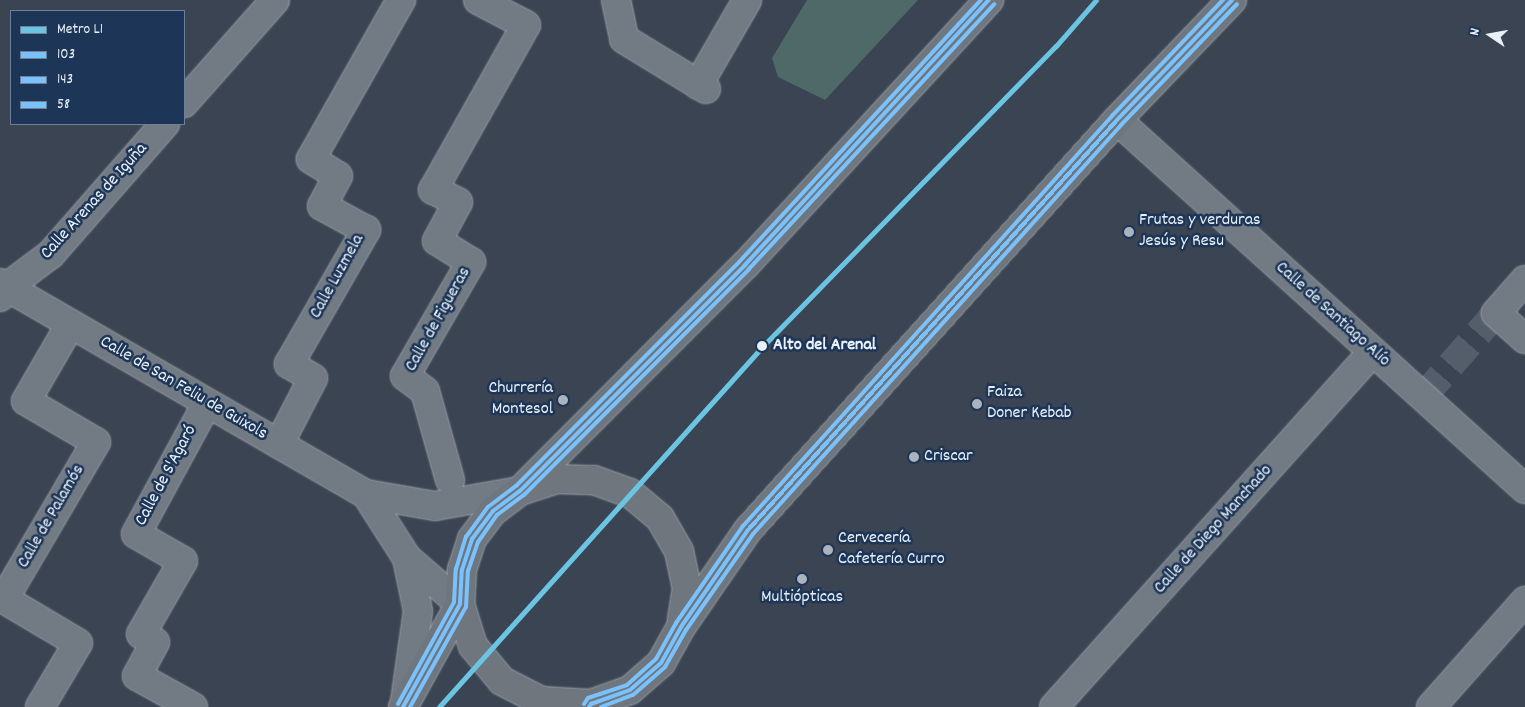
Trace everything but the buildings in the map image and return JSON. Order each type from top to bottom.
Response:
[{"type":"main road","points":[[989,0],[745,265],[520,491],[493,511],[472,538],[462,570],[460,604],[473,646],[502,680],[541,701],[591,706],[630,690],[661,663],[681,627],[748,530],[1117,120],[1232,0]]},
{"type":"main road","points":[[520,491],[556,479],[594,480],[630,493],[660,518],[679,551],[687,588],[681,627]]},
{"type":"main road","points":[[404,704],[460,604]]},
{"type":"street","points":[[185,102],[274,0]]},
{"type":"street","name":"Calle Luzmela","points":[[279,444],[314,378],[289,364],[366,230],[322,206],[338,176],[311,159],[401,0]]},
{"type":"street","name":"Calle de Figueras","points":[[450,480],[425,390],[405,376],[471,262],[437,241],[458,202],[433,190],[526,26],[478,0]]},
{"type":"street","points":[[616,0],[624,39],[702,87],[747,0]]},
{"type":"street","name":"Calle de Santiago Alío","points":[[1117,120],[1525,489]]},
{"type":"street","name":"Calle Arenas de Iguña","points":[[2,285],[51,254],[164,125]]},
{"type":"street","points":[[1525,280],[1496,313],[1525,339]]},
{"type":"street","name":"Calle de San Feliu de Guixols","points":[[2,285],[366,494],[435,506],[520,491]]},
{"type":"street","name":"Calle de Palamós","points":[[40,707],[78,643],[4,599],[96,442],[26,401],[70,325]]},
{"type":"street","name":"Calle de Diego Manchado","points":[[1054,707],[1373,352]]},
{"type":"street","name":"Calle de S'Agaró","points":[[193,707],[137,676],[155,642],[141,634],[183,562],[136,534],[207,403]]},
{"type":"street","name":"Calle de San Feliu de Guixols","points":[[366,494],[407,558],[460,604]]},
{"type":"street","name":"Calle de San Feliu de Guixols","points":[[404,704],[418,611],[407,558]]},
{"type":"street","points":[[1431,707],[1525,602]]},
{"type":"green space","points":[[807,0],[918,0],[825,100],[778,77],[772,58]]},
{"type":"tunnel","points":[[1423,397],[1496,313]]},
{"type":"metro line","name":"L1","points":[[439,707],[760,349],[1056,46],[1096,0]]},
{"type":"transit line","name":"58","points":[[398,704],[454,602],[456,569],[466,537],[488,507],[516,486],[740,261],[981,0]]},
{"type":"transit line","name":"103","points":[[403,707],[460,604],[462,570],[472,539],[493,511],[520,491],[745,265],[989,0]]},
{"type":"transit line","name":"58","points":[[584,704],[588,698],[627,685],[656,659],[676,623],[743,526],[1112,116],[1223,0]]},
{"type":"transit line","name":"103","points":[[589,707],[591,704],[630,690],[661,663],[681,627],[748,530],[1117,120],[1232,0]]},
{"type":"transit line","name":"143","points":[[410,707],[466,607],[468,571],[478,542],[497,515],[524,495],[749,269],[994,4]]},
{"type":"transit line","name":"143","points":[[601,707],[633,695],[665,667],[686,630],[753,534],[1122,124],[1237,4]]},
{"type":"place","name":"Frutas y verduras Jesús y Resu","points":[[1129,232]]},
{"type":"place","name":"Alto del Arenal","points":[[762,346]]},
{"type":"place","name":"Churrería Montesol","points":[[563,400]]},
{"type":"place","name":"Faiza Doner Kebab","points":[[977,404]]},
{"type":"place","name":"Criscar","points":[[914,457]]},
{"type":"place","name":"Cervecería Cafetería Curro","points":[[828,550]]},
{"type":"place","name":"Multiópticas","points":[[802,579]]}]
